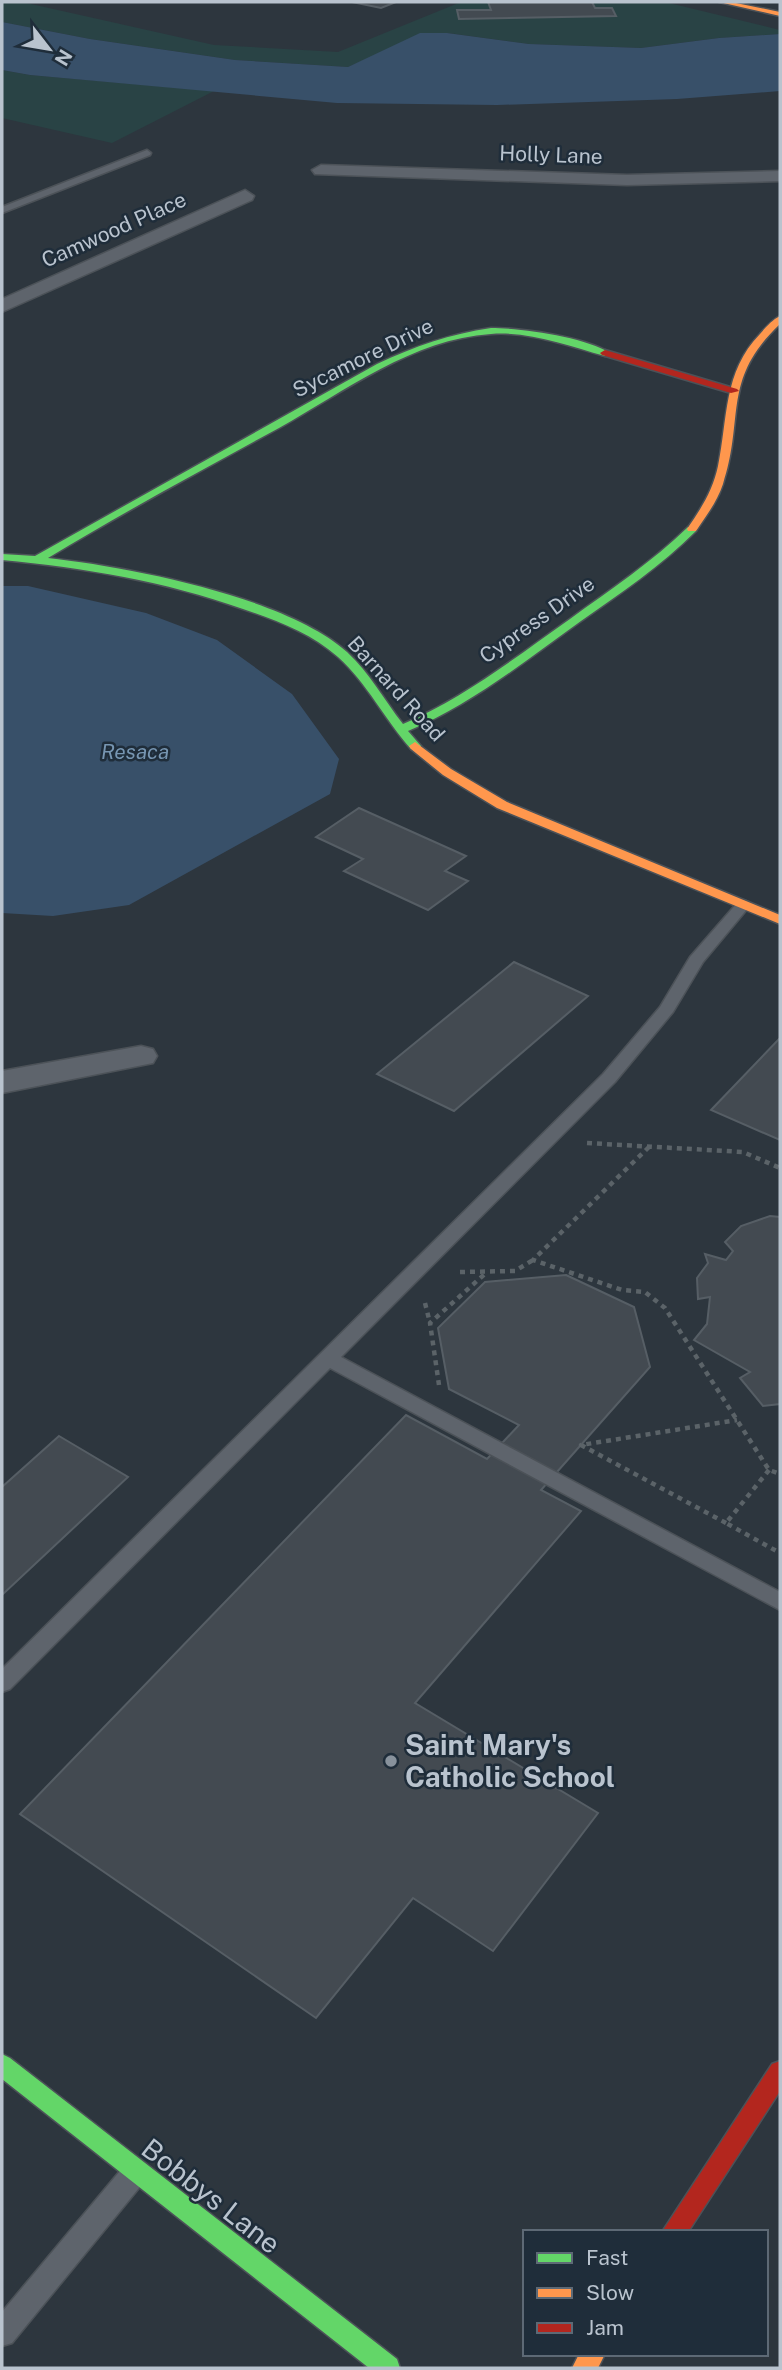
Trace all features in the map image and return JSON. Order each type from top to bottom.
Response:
[{"type":"street","points":[[722,2],[780,14]]},
{"type":"street","name":"Holly Lane","points":[[321,170],[627,180],[780,176]]},
{"type":"street","name":"Camwood Place","points":[[2,306],[246,196]]},
{"type":"street","name":"Cypress Drive","points":[[400,730],[434,716],[533,650],[640,573],[689,531],[713,501],[720,484],[734,391],[741,364],[750,348],[780,318]]},
{"type":"street","name":"Sycamore Drive","points":[[38,559],[96,524],[384,366],[435,342],[464,335],[492,331],[546,336],[734,391]]},
{"type":"street","name":"Barnard Road","points":[[2,557],[96,565],[145,575],[203,590],[277,617],[313,635],[343,656],[365,679],[400,730],[427,758],[461,782],[502,805],[780,920]]},
{"type":"street","points":[[2,1082],[141,1056]]},
{"type":"street","name":"Bobbys Lane","points":[[2,2065],[388,2368]]},
{"type":"street","points":[[675,2230],[780,2072]]},
{"type":"lane","points":[[2,210],[146,153]]},
{"type":"lane","points":[[2,1683],[609,1078],[667,1009],[696,960],[743,905]]},
{"type":"lane","points":[[330,1359],[780,1602]]},
{"type":"lane","points":[[2,2333],[136,2171]]},
{"type":"path","points":[[548,1140],[743,1152],[780,1168]]},
{"type":"path","points":[[417,1272],[515,1271],[533,1260],[649,1147]]},
{"type":"path","points":[[533,1260],[622,1290],[645,1292],[665,1308],[769,1470],[780,1474]]},
{"type":"path","points":[[440,1393],[430,1323],[487,1272]]},
{"type":"path","points":[[737,1420],[581,1446],[780,1552]]},
{"type":"path","points":[[726,1523],[769,1470]]},
{"type":"green space","points":[[2,2],[22,2],[214,45],[338,52],[461,2],[665,2],[780,30],[780,34],[719,38],[641,48],[529,44],[448,33],[383,52],[348,67],[235,60],[90,39],[2,22]]},
{"type":"green space","points":[[2,70],[30,75],[214,91],[112,143],[2,118]]},
{"type":"water","points":[[2,22],[90,39],[235,60],[348,67],[420,33],[447,33],[529,44],[641,48],[719,38],[780,34],[780,91],[677,99],[497,105],[337,103],[30,75],[2,70]]},
{"type":"water","name":"Resaca","points":[[2,586],[28,586],[146,613],[217,640],[292,694],[339,759],[330,794],[129,905],[53,916],[2,913]]},
{"type":"building","points":[[352,2],[396,2],[381,8]]},
{"type":"building","points":[[488,2],[592,2],[595,8],[612,8],[616,16],[459,19],[457,10],[491,10]]},
{"type":"building","points":[[359,808],[466,856],[445,871],[468,881],[428,910],[344,871],[363,859],[316,837]]},
{"type":"building","points":[[514,962],[588,996],[454,1111],[377,1074]]},
{"type":"building","points":[[780,1038],[780,1140],[711,1110]]},
{"type":"building","points":[[770,1216],[780,1217],[780,1404],[763,1406],[740,1378],[750,1372],[694,1340],[707,1324],[710,1297],[698,1299],[697,1278],[708,1263],[705,1254],[726,1260],[733,1251],[725,1242],[741,1226]]},
{"type":"building","points":[[566,1275],[634,1307],[650,1367],[541,1490],[581,1511],[415,1703],[598,1813],[493,1951],[413,1898],[316,2018],[20,1814],[406,1415],[487,1459],[519,1425],[449,1389],[438,1328],[485,1282]]},
{"type":"building","points":[[59,1436],[128,1477],[2,1595],[2,1487]]},
{"type":"traffic: fast","points":[[38,559],[354,380],[435,342],[463,335],[505,331],[548,337],[605,353]]},
{"type":"traffic: fast","points":[[400,730],[447,708],[492,680],[637,577],[692,529]]},
{"type":"traffic: fast","points":[[2,557],[66,563],[160,580],[222,597],[299,627],[332,646],[352,664],[415,746]]},
{"type":"traffic: fast","points":[[2,2065],[388,2368]]},
{"type":"traffic: slow","points":[[722,2],[780,14]]},
{"type":"traffic: slow","points":[[692,529],[717,487],[723,467],[734,387],[742,365],[754,346],[780,319]]},
{"type":"traffic: slow","points":[[415,746],[447,772],[502,805],[780,920]]},
{"type":"traffic: slow","points":[[584,2368],[592,2356]]},
{"type":"traffic: jam","points":[[605,353],[734,391]]},
{"type":"traffic: jam","points":[[675,2230],[780,2072]]},
{"type":"place","name":"Saint Mary's Catholic School","points":[[391,1761]]}]
